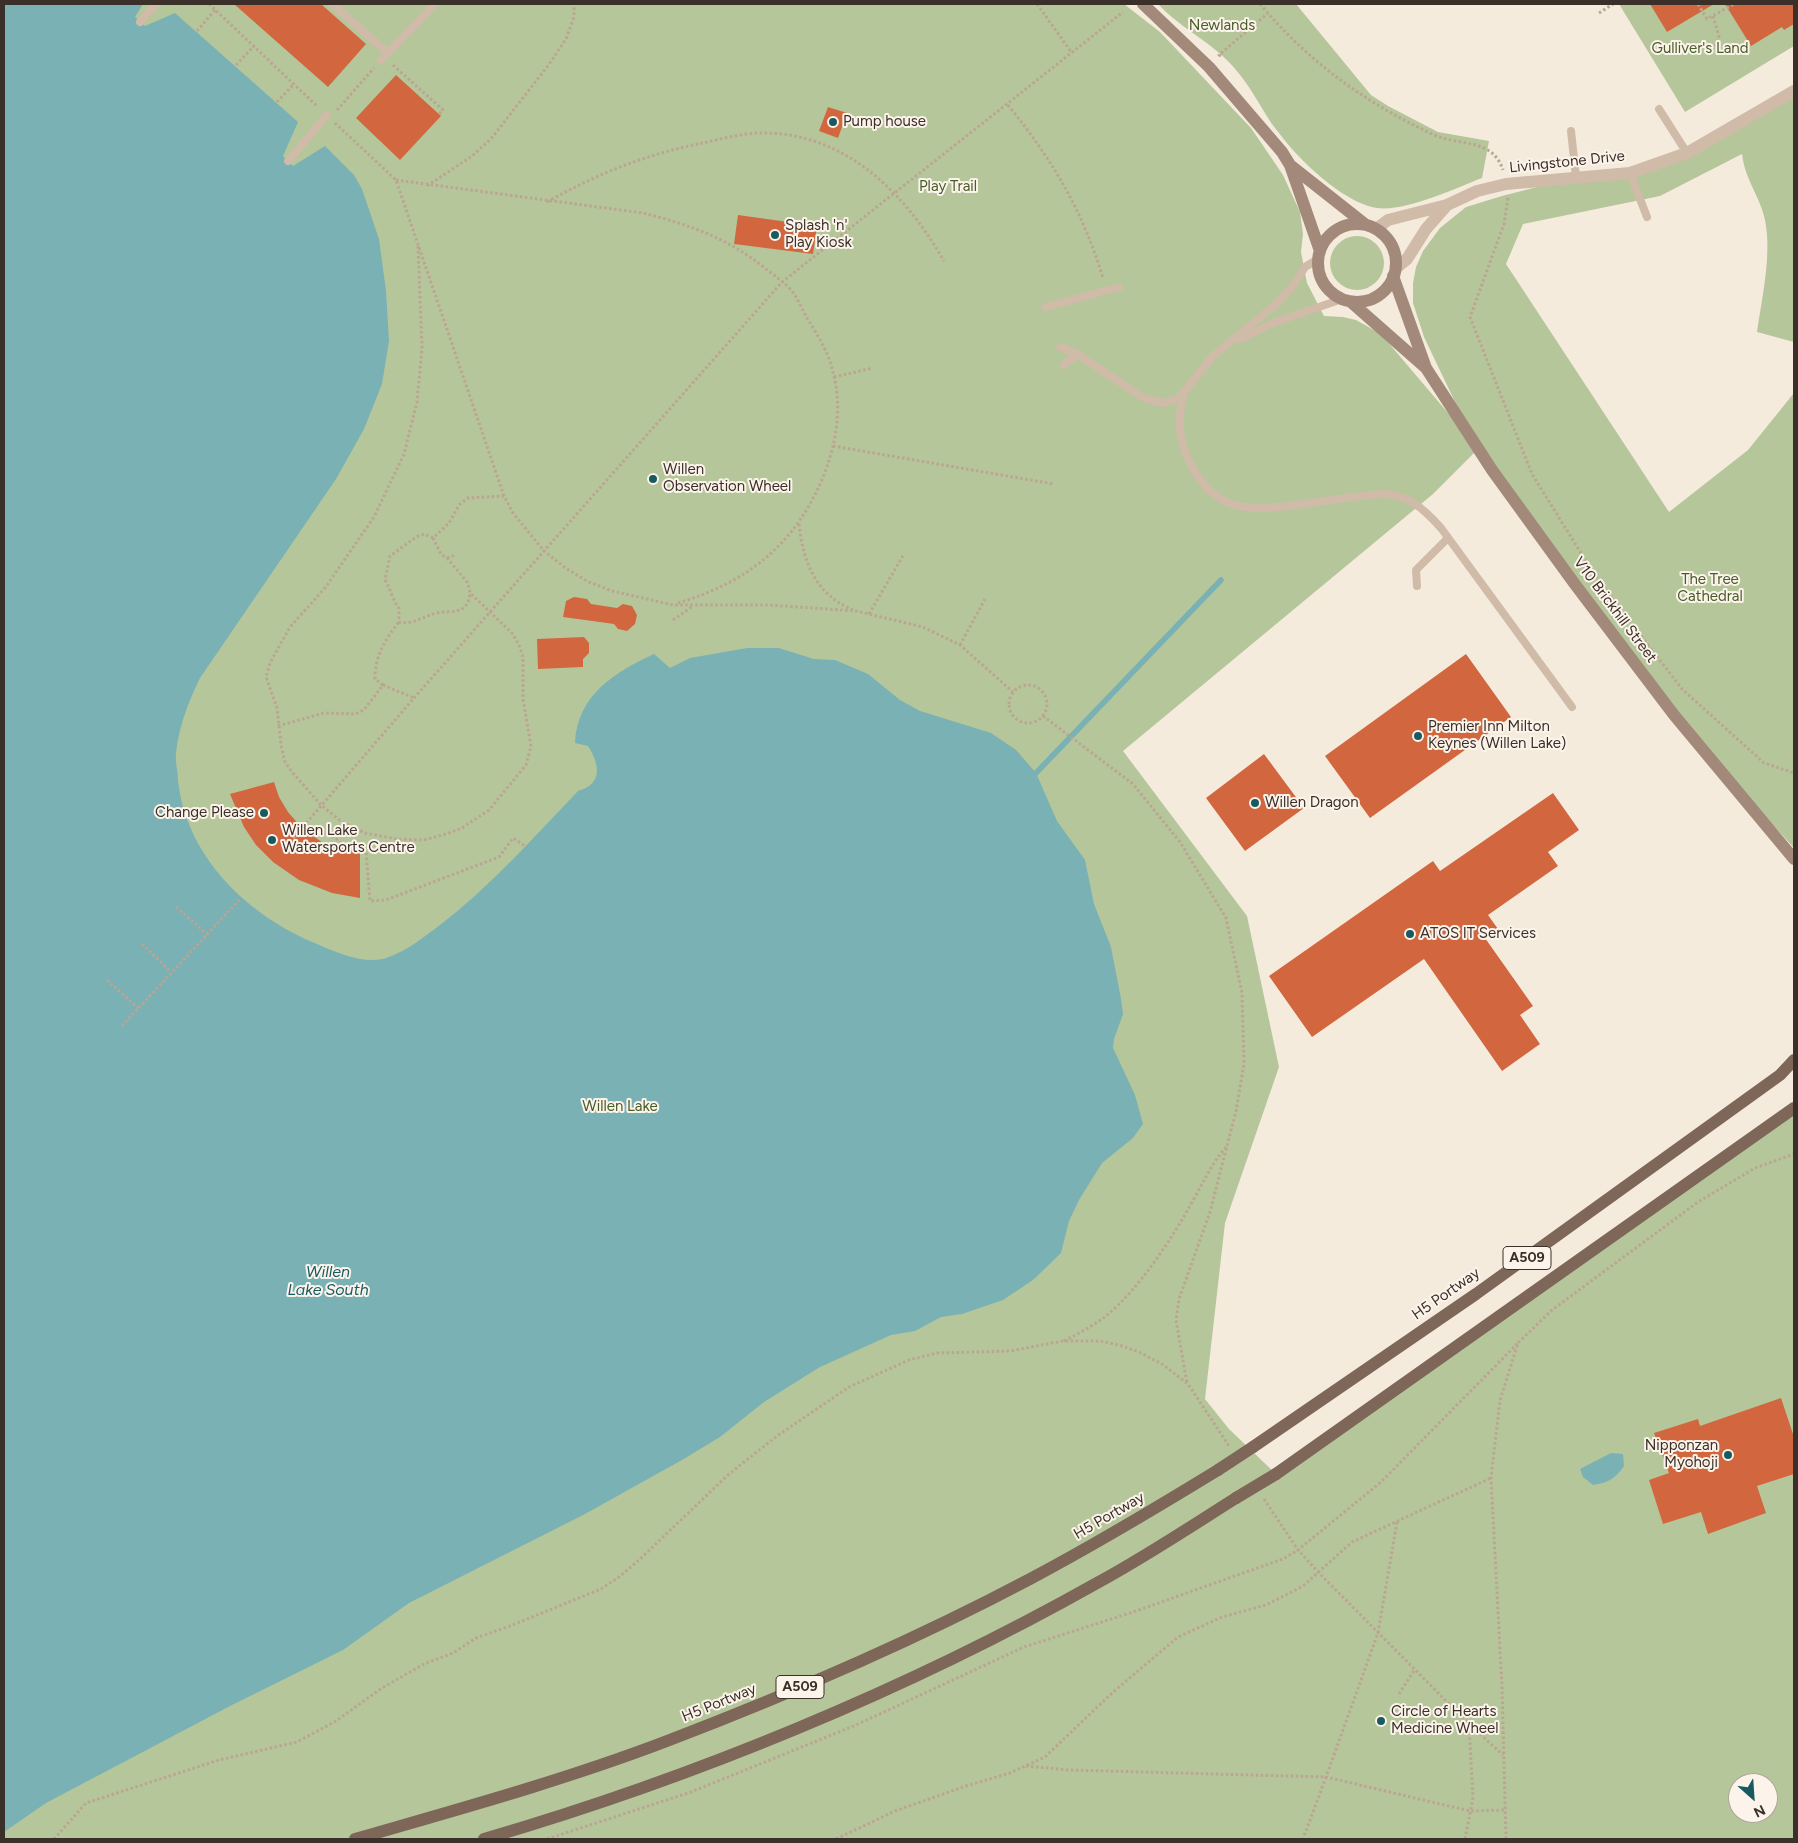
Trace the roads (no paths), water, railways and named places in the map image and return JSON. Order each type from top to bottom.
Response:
[{"type":"main road","name":"H5 Portway","points":[[355,1839],[554,1780],[665,1742],[872,1657],[1029,1579],[1130,1524],[1253,1448],[1476,1294],[1780,1075],[1794,1060]]},
{"type":"main road","name":"A509","points":[[484,1839],[673,1777],[884,1690],[968,1650],[1097,1583],[1276,1474],[1794,1108]]},
{"type":"street","points":[[1144,4],[1209,66],[1282,152],[1290,165],[1319,255],[1321,279],[1326,287],[1347,300],[1368,300],[1377,296],[1390,284],[1394,272],[1393,249],[1389,241],[1290,165]]},
{"type":"street","name":"Livingstone Drive","points":[[1371,227],[1388,220],[1447,205],[1477,192],[1506,184],[1630,173],[1687,153],[1794,92]]},
{"type":"street","name":"Livingstone Drive","points":[[1394,272],[1406,259],[1426,229],[1447,205]]},
{"type":"street","points":[[1319,255],[1325,240],[1343,226],[1371,227]]},
{"type":"street","name":"V10 Brickhill Street","points":[[1394,272],[1426,368],[1492,470],[1574,583],[1674,715],[1794,859]]},
{"type":"street","name":"V10 Brickhill Street","points":[[1347,300],[1426,368]]},
{"type":"lane","points":[[140,22],[156,4]]},
{"type":"lane","points":[[332,4],[384,57],[435,4]]},
{"type":"lane","points":[[1659,109],[1687,153]]},
{"type":"lane","points":[[288,161],[328,117]]},
{"type":"lane","points":[[1571,130],[1576,177]]},
{"type":"lane","points":[[1630,173],[1647,217]]},
{"type":"lane","points":[[1060,347],[1077,354],[1150,401],[1172,401],[1184,393],[1212,356],[1231,343],[1274,306],[1292,287],[1305,267],[1319,255]]},
{"type":"lane","points":[[1046,308],[1119,287]]},
{"type":"lane","points":[[1231,343],[1273,324],[1347,300]]},
{"type":"lane","points":[[1064,366],[1077,354]]},
{"type":"lane","points":[[1184,393],[1178,416],[1185,452],[1206,489],[1222,499],[1253,510],[1391,494],[1404,497],[1426,512],[1448,538],[1572,707]]},
{"type":"lane","points":[[1417,586],[1416,570],[1448,538]]},
{"type":"water","name":"Willen Lake South","points":[[4,4],[143,4],[135,17],[145,26],[175,13],[298,122],[283,156],[293,166],[325,146],[354,175],[362,189],[379,239],[386,291],[389,341],[382,384],[364,429],[336,479],[200,678],[179,733],[176,753],[178,780],[183,808],[193,834],[207,858],[245,900],[267,917],[317,944],[362,959],[371,960],[389,957],[416,943],[459,910],[511,861],[578,791],[592,784],[597,773],[597,767],[588,746],[575,743],[577,726],[591,698],[612,677],[654,654],[670,668],[690,658],[747,648],[779,648],[814,659],[835,660],[868,674],[900,700],[920,711],[991,733],[1016,750],[1036,773],[1057,821],[1085,860],[1094,904],[1111,947],[1121,999],[1123,1014],[1114,1039],[1113,1048],[1135,1095],[1143,1124],[1133,1138],[1102,1163],[1079,1200],[1069,1221],[1061,1253],[1033,1280],[1003,1300],[962,1314],[941,1317],[915,1331],[891,1335],[820,1367],[764,1402],[720,1437],[682,1460],[585,1514],[409,1603],[343,1650],[230,1706],[46,1803],[4,1832]]},
{"type":"water","points":[[1611,1453],[1623,1454],[1624,1466],[1615,1477],[1603,1483],[1593,1485],[1583,1477],[1580,1469]]},
{"type":"waterway","points":[[1036,773],[1221,580]]},
{"type":"place","name":"Pump house","points":[[833,122]]},
{"type":"place","name":"Splash 'n' Play Kiosk","points":[[775,235]]},
{"type":"place","name":"Willen Observation Wheel","points":[[653,479]]},
{"type":"place","name":"Premier Inn Milton Keynes (Willen Lake)","points":[[1418,736]]},
{"type":"place","name":"Willen Dragon","points":[[1255,803]]},
{"type":"place","name":"Change Please","points":[[264,813]]},
{"type":"place","name":"Willen Lake Watersports Centre","points":[[272,840]]},
{"type":"place","name":"ATOS IT Services","points":[[1410,934]]},
{"type":"place","name":"Nipponzan Myohoji","points":[[1728,1455]]},
{"type":"place","name":"Circle of Hearts Medicine Wheel","points":[[1381,1721]]},
{"type":"park label","name":"Newlands","points":[[1222,26]]},
{"type":"park label","name":"Gulliver's Land","points":[[1700,49]]},
{"type":"park label","name":"Play Trail","points":[[948,187]]},
{"type":"park label","name":"The Tree Cathedral","points":[[1710,588]]},
{"type":"park label","name":"Willen Lake","points":[[620,1107]]}]
